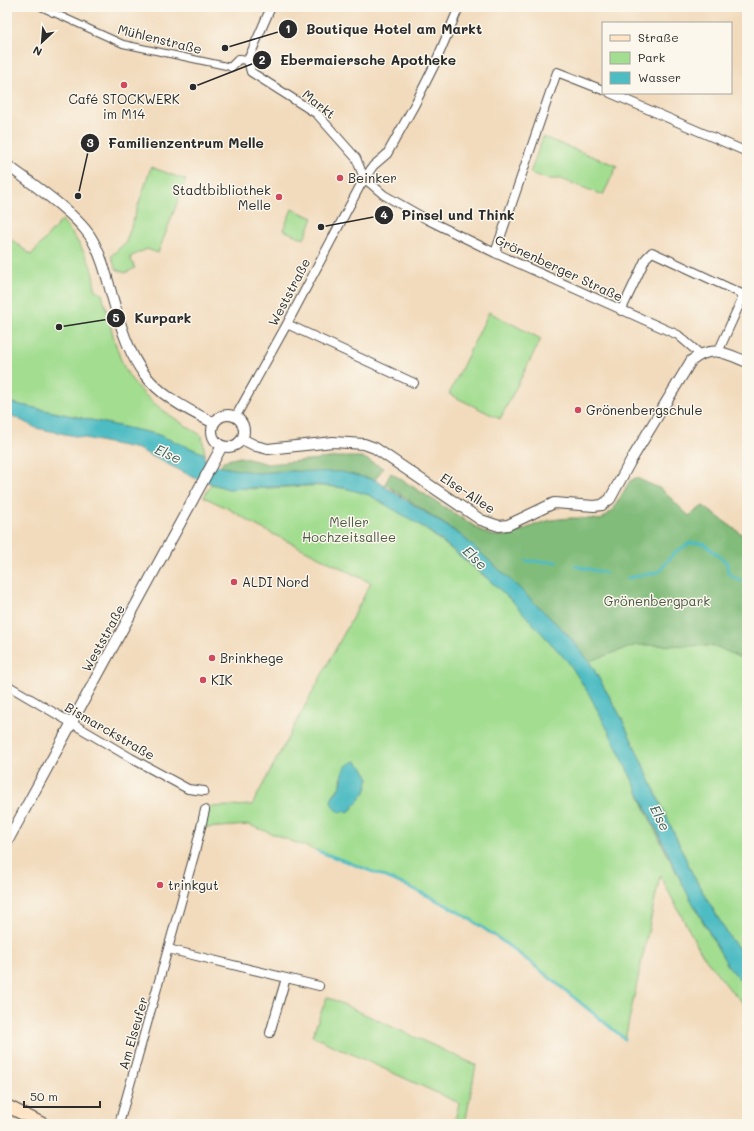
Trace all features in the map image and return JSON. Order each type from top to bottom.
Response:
[{"type":"main road","points":[[7,1106],[43,1124]]},
{"type":"street","name":"Mühlenstraße","points":[[41,7],[54,10],[123,44],[231,67]]},
{"type":"street","points":[[231,67],[239,59],[248,60],[271,7]]},
{"type":"street","name":"Weststraße","points":[[236,416],[287,324],[364,178],[387,154],[416,104],[459,7]]},
{"type":"street","name":"Markt","points":[[248,60],[251,72],[317,114],[356,158],[364,178]]},
{"type":"street","points":[[495,253],[557,72],[602,90]]},
{"type":"street","points":[[612,94],[747,152]]},
{"type":"street","points":[[7,165],[80,223],[91,237],[98,252],[121,326],[133,356],[148,380],[169,398],[214,422]]},
{"type":"street","name":"Grönenberger Straße","points":[[364,178],[384,195],[428,220],[495,253],[621,311],[678,335],[700,354]]},
{"type":"street","points":[[621,311],[646,258],[652,252],[742,294],[741,301],[718,350]]},
{"type":"street","points":[[287,324],[414,383]]},
{"type":"street","points":[[700,354],[718,350],[747,362]]},
{"type":"street","name":"Else-Allee","points":[[242,439],[256,446],[268,449],[333,442],[364,444],[375,448],[481,520],[499,526],[508,525],[554,503],[594,506],[602,505],[610,499],[691,361],[700,354]]},
{"type":"street","points":[[226,415],[236,416],[243,424],[244,433],[242,439],[236,445],[222,446],[217,443],[212,434],[214,422],[226,415]]},
{"type":"street","name":"Weststraße","points":[[7,842],[70,722],[203,483],[222,446]]},
{"type":"street","name":"Bismarckstraße","points":[[7,685],[121,753],[182,786],[188,789],[204,791]]},
{"type":"street","name":"Am Elseufer","points":[[119,1124],[205,810]]},
{"type":"street","points":[[168,949],[319,986]]},
{"type":"street","points":[[270,1033],[286,978]]},
{"type":"green space","points":[[543,137],[617,166],[603,195],[561,179],[548,179],[530,173]]},
{"type":"green space","points":[[151,167],[186,180],[158,253],[147,249],[130,257],[135,268],[125,273],[116,269],[111,256],[126,242]]},
{"type":"green space","points":[[292,209],[313,218],[304,239],[283,230]]},
{"type":"green space","points":[[62,220],[84,252],[92,270],[94,289],[102,294],[124,368],[136,386],[153,402],[172,417],[202,436],[205,454],[156,434],[7,402],[7,236],[31,255]]},
{"type":"green space","points":[[489,312],[541,339],[500,419],[449,394]]},
{"type":"green space","points":[[240,457],[268,464],[339,457],[362,457],[383,468],[375,480],[363,477],[290,471],[257,473],[221,467],[223,461]]},
{"type":"green space","name":"Grönenbergpark","points":[[391,473],[485,533],[494,536],[517,533],[540,523],[561,519],[574,518],[601,520],[613,510],[630,481],[636,478],[661,489],[689,516],[703,506],[747,538],[747,959],[730,938],[694,877],[621,717],[589,661],[565,632],[462,536],[385,484]]},
{"type":"green space","points":[[391,473],[485,533],[494,536],[517,533],[540,523],[561,519],[574,518],[601,520],[613,510],[630,481],[636,478],[661,489],[689,516],[703,506],[747,538],[747,661],[715,646],[637,645],[589,661],[565,632],[462,536],[385,484]]},
{"type":"green space","name":"Meller Hochzeitsallee","points":[[211,484],[231,488],[250,489],[330,486],[349,489],[369,495],[403,513],[424,528],[470,564],[516,604],[557,647],[594,701],[625,763],[653,826],[688,895],[721,954],[747,987],[747,1007],[731,991],[702,954],[660,876],[625,1039],[512,949],[460,913],[392,879],[249,825],[203,828],[209,807],[252,805],[371,583],[257,526],[229,509],[204,497]],"holes":[[[341,778],[369,778],[365,792],[350,811],[333,795],[341,785]]]},
{"type":"green space","points":[[327,997],[476,1065],[465,1124],[454,1124],[459,1103],[312,1036]]},
{"type":"water","name":"Else","points":[[7,402],[156,434],[205,454],[204,459],[221,467],[257,473],[290,471],[342,472],[375,480],[462,536],[565,632],[589,661],[621,717],[694,877],[730,938],[747,959],[747,987],[728,966],[685,889],[614,742],[589,694],[569,663],[513,602],[477,569],[425,528],[369,495],[345,488],[318,485],[228,489],[195,478],[138,449],[36,428],[7,413]]},
{"type":"water","points":[[356,761],[363,768],[369,778],[365,792],[350,811],[337,811],[333,807],[331,800],[340,787],[344,769],[346,766]]},
{"type":"waterway","points":[[628,578],[659,572],[674,553],[690,543],[703,543],[727,563],[728,573],[741,581]]},
{"type":"waterway","points":[[526,561],[557,562]]},
{"type":"waterway","points":[[575,566],[606,573]]},
{"type":"waterway","points":[[318,851],[409,887],[460,913],[524,957],[625,1039]]},
{"type":"place","name":"Boutique Hotel am Markt","points":[[225,48]]},
{"type":"place","name":"Café STOCKWERK im M14","points":[[124,85]]},
{"type":"place","name":"Ebermaiersche Apotheke","points":[[193,87]]},
{"type":"place","name":"Beinker","points":[[340,178]]},
{"type":"place","name":"Familienzentrum Melle","points":[[78,196]]},
{"type":"place","name":"Stadtbibliothek Melle","points":[[279,197]]},
{"type":"place","name":"Pinsel und Think","points":[[321,227]]},
{"type":"place","name":"Kurpark","points":[[59,327]]},
{"type":"place","name":"Grönenbergschule","points":[[578,410]]},
{"type":"place","name":"ALDI Nord","points":[[234,582]]},
{"type":"place","name":"Brinkhege","points":[[212,658]]},
{"type":"place","name":"KIK","points":[[203,680]]},
{"type":"place","name":"trinkgut","points":[[160,885]]}]
